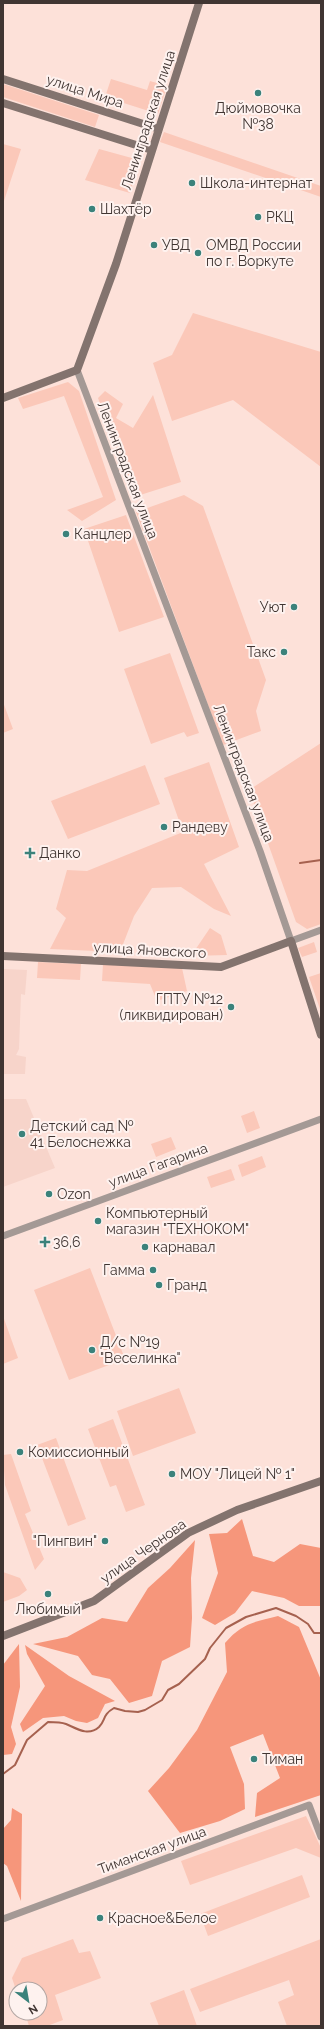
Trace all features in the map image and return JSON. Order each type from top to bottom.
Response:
[{"type":"main road","name":"Ленинградская улица","points":[[77,370],[116,264],[199,3]]},
{"type":"main road","name":"улица Мира","points":[[3,79],[159,129]]},
{"type":"main road","points":[[3,103],[152,150]]},
{"type":"main road","points":[[3,398],[77,370]]},
{"type":"main road","points":[[291,941],[321,1035]]},
{"type":"main road","name":"улица Яновского","points":[[3,956],[221,967],[291,941]]},
{"type":"main road","name":"улица Чернова","points":[[3,1636],[94,1601],[188,1533],[237,1510],[321,1481]]},
{"type":"street","name":"Ленинградская улица","points":[[77,370],[260,851],[291,941]]},
{"type":"street","points":[[291,941],[321,930]]},
{"type":"street","name":"улица Гагарина","points":[[3,1236],[321,1119]]},
{"type":"street","name":"Тиманская улица","points":[[3,1919],[309,1805],[321,1837]]},
{"type":"shaded area","points":[[111,79],[147,90],[150,81],[167,86],[158,114],[105,97]]},
{"type":"shaded area","points":[[3,84],[99,115],[95,127],[3,97]]},
{"type":"shaded area","points":[[164,132],[321,186],[321,197],[160,142]]},
{"type":"shaded area","points":[[3,144],[21,149],[3,204]]},
{"type":"shaded area","points":[[99,149],[139,160],[130,193],[85,180]]},
{"type":"shaded area","points":[[193,313],[321,352],[321,467],[233,400],[172,421],[153,363],[172,355]]},
{"type":"shaded area","points":[[68,382],[79,391],[116,500],[82,521],[67,510],[103,497],[64,396],[23,409],[18,398]]},
{"type":"shaded area","points":[[105,391],[123,404],[116,418],[133,428],[153,395],[181,482],[134,497],[98,398]]},
{"type":"shaded area","points":[[184,495],[203,506],[266,680],[256,711],[261,731],[223,745],[136,512]]},
{"type":"shaded area","points":[[126,515],[164,617],[119,632],[84,529]]},
{"type":"shaded area","points":[[170,653],[199,733],[187,737],[184,732],[151,744],[124,669]]},
{"type":"shaded area","points":[[3,702],[13,729],[3,733]]},
{"type":"shaded area","points":[[321,743],[321,924],[307,929],[296,922],[249,790]]},
{"type":"shaded area","points":[[209,762],[239,847],[204,864],[231,916],[214,909],[181,887],[152,888],[134,916],[120,952],[50,949],[66,918],[56,909],[67,870],[87,871],[183,832],[164,778]]},
{"type":"shaded area","points":[[145,765],[160,804],[68,839],[51,801]]},
{"type":"shaded area","points":[[210,928],[221,935],[227,955],[191,956]]},
{"type":"shaded area","points":[[314,942],[317,952],[302,957],[298,948]]},
{"type":"shaded area","points":[[38,962],[81,964],[80,980],[37,978]]},
{"type":"shaded area","points":[[103,964],[182,968],[187,991],[157,1001],[150,984],[102,981]]},
{"type":"shaded area","points":[[3,969],[27,970],[25,995],[21,994],[19,1049],[16,1055],[26,1057],[25,1074],[3,1074]]},
{"type":"shaded area","points":[[321,973],[321,1012],[309,977]]},
{"type":"shaded area","name":"Детский сад № 41 Белоснежка","points":[[3,1099],[26,1099],[55,1168],[3,1187]]},
{"type":"shaded area","points":[[254,1111],[260,1128],[247,1133],[241,1116]]},
{"type":"shaded area","points":[[171,1137],[176,1149],[156,1157],[151,1144]]},
{"type":"shaded area","points":[[262,1156],[266,1167],[242,1177],[238,1165]]},
{"type":"shaded area","points":[[231,1169],[235,1180],[211,1188],[207,1177]]},
{"type":"shaded area","points":[[90,1268],[125,1359],[69,1380],[34,1290]]},
{"type":"shaded area","points":[[3,1316],[18,1358],[3,1364]]},
{"type":"shaded area","points":[[179,1388],[196,1433],[133,1456],[117,1411]]},
{"type":"shaded area","points":[[113,1419],[145,1505],[126,1512],[116,1485],[110,1487],[88,1429]]},
{"type":"shaded area","points":[[56,1438],[86,1519],[68,1526],[37,1445]]},
{"type":"shaded area","points":[[11,1454],[31,1511],[25,1514],[44,1559],[35,1570],[5,1485],[3,1455]]},
{"type":"shaded area","points":[[242,1519],[253,1556],[274,1562],[300,1544],[321,1548],[321,1606],[299,1606],[284,1598],[252,1591],[235,1613],[215,1625],[202,1618],[218,1573],[209,1534],[227,1533]]},
{"type":"shaded area","points":[[195,1540],[191,1578],[192,1618],[190,1647],[162,1661],[152,1696],[129,1703],[110,1679],[92,1675],[78,1656],[33,1644],[67,1637],[102,1618],[127,1622],[148,1588],[170,1568]]},
{"type":"shaded area","points":[[3,1572],[20,1578],[27,1590],[19,1596],[3,1602]]},
{"type":"shaded area","points":[[278,1616],[299,1627],[321,1680],[321,1795],[255,1817],[257,1793],[280,1778],[263,1734],[230,1747],[244,1784],[245,1809],[220,1821],[180,1833],[148,1791],[169,1768],[197,1730],[227,1672],[225,1643],[231,1636],[243,1627]]},
{"type":"shaded area","points":[[19,1644],[20,1687],[11,1727],[16,1744],[12,1754],[3,1755],[3,1665]]},
{"type":"shaded area","points":[[25,1645],[69,1676],[115,1701],[105,1704],[98,1718],[87,1723],[76,1721],[64,1716],[43,1718],[23,1732],[20,1724],[45,1686],[27,1654]]},
{"type":"shaded area","points":[[12,1808],[22,1814],[21,1901],[7,1866],[3,1863],[3,1829],[11,1820]]},
{"type":"shaded area","points":[[306,1816],[321,1848],[321,1858],[296,1848],[190,1885],[181,1861]]},
{"type":"shaded area","points":[[302,1875],[310,1897],[208,1936],[200,1914]]},
{"type":"shaded area","points":[[73,1939],[79,1953],[90,1951],[101,1978],[55,1995],[63,2020],[47,2026],[29,2026],[27,2021],[48,2021],[48,1981],[13,1981],[12,1978],[22,1958]]},
{"type":"shaded area","points":[[321,1939],[321,2026],[287,2026],[278,2002],[294,1995],[289,1980],[200,2012],[190,1989]]},
{"type":"shaded area","points":[[184,1990],[197,2026],[159,2026],[150,2003]]},
{"type":"waterway","points":[[300,863],[321,860]]},
{"type":"waterway","points":[[3,1774],[15,1765],[27,1740],[48,1722],[66,1724],[86,1732],[95,1730],[99,1727],[106,1715],[114,1708],[138,1712],[145,1710],[162,1700],[168,1690],[179,1684],[205,1659],[210,1648],[226,1628],[246,1617],[276,1608],[296,1616],[308,1624],[314,1633],[321,1633]]},
{"type":"place","name":"Дюймовочка №38","points":[[258,93]]},
{"type":"place","name":"Школа-интернат","points":[[192,183]]},
{"type":"place","name":"Шахтёр","points":[[92,209]]},
{"type":"place","name":"РКЦ","points":[[258,217]]},
{"type":"place","name":"УВД","points":[[154,245]]},
{"type":"place","name":"ОМВД России по г. Воркуте","points":[[198,253]]},
{"type":"place","name":"Канцлер","points":[[66,534]]},
{"type":"place","name":"Уют","points":[[294,607]]},
{"type":"place","name":"Такс","points":[[284,652]]},
{"type":"place","name":"Рандеву","points":[[164,827]]},
{"type":"place","name":"Данко","points":[[30,853]]},
{"type":"place","name":"ГПТУ №12 (ликвидирован)","points":[[231,1007]]},
{"type":"place","name":"Детский сад № 41 Белоснежка","points":[[22,1134]]},
{"type":"place","name":"Ozon","points":[[49,1194]]},
{"type":"place","name":"Компьютерный магазин \"ТЕХНОКОМ\"","points":[[98,1221]]},
{"type":"place","name":"36,6","points":[[45,1242]]},
{"type":"place","name":"карнавал","points":[[145,1247]]},
{"type":"place","name":"Гамма","points":[[153,1270]]},
{"type":"place","name":"Гранд","points":[[159,1285]]},
{"type":"place","name":"Д/с №19 \"Веселинка\"","points":[[92,1350]]},
{"type":"place","name":"Комиссионный","points":[[20,1452]]},
{"type":"place","name":"МОУ \"Лицей № 1\"","points":[[172,1474]]},
{"type":"place","name":"\"Пингвин\"","points":[[105,1541]]},
{"type":"place","name":"Любимый","points":[[48,1594]]},
{"type":"place","name":"Тиман","points":[[254,1759]]},
{"type":"place","name":"Красное&Белое","points":[[100,1918]]}]
